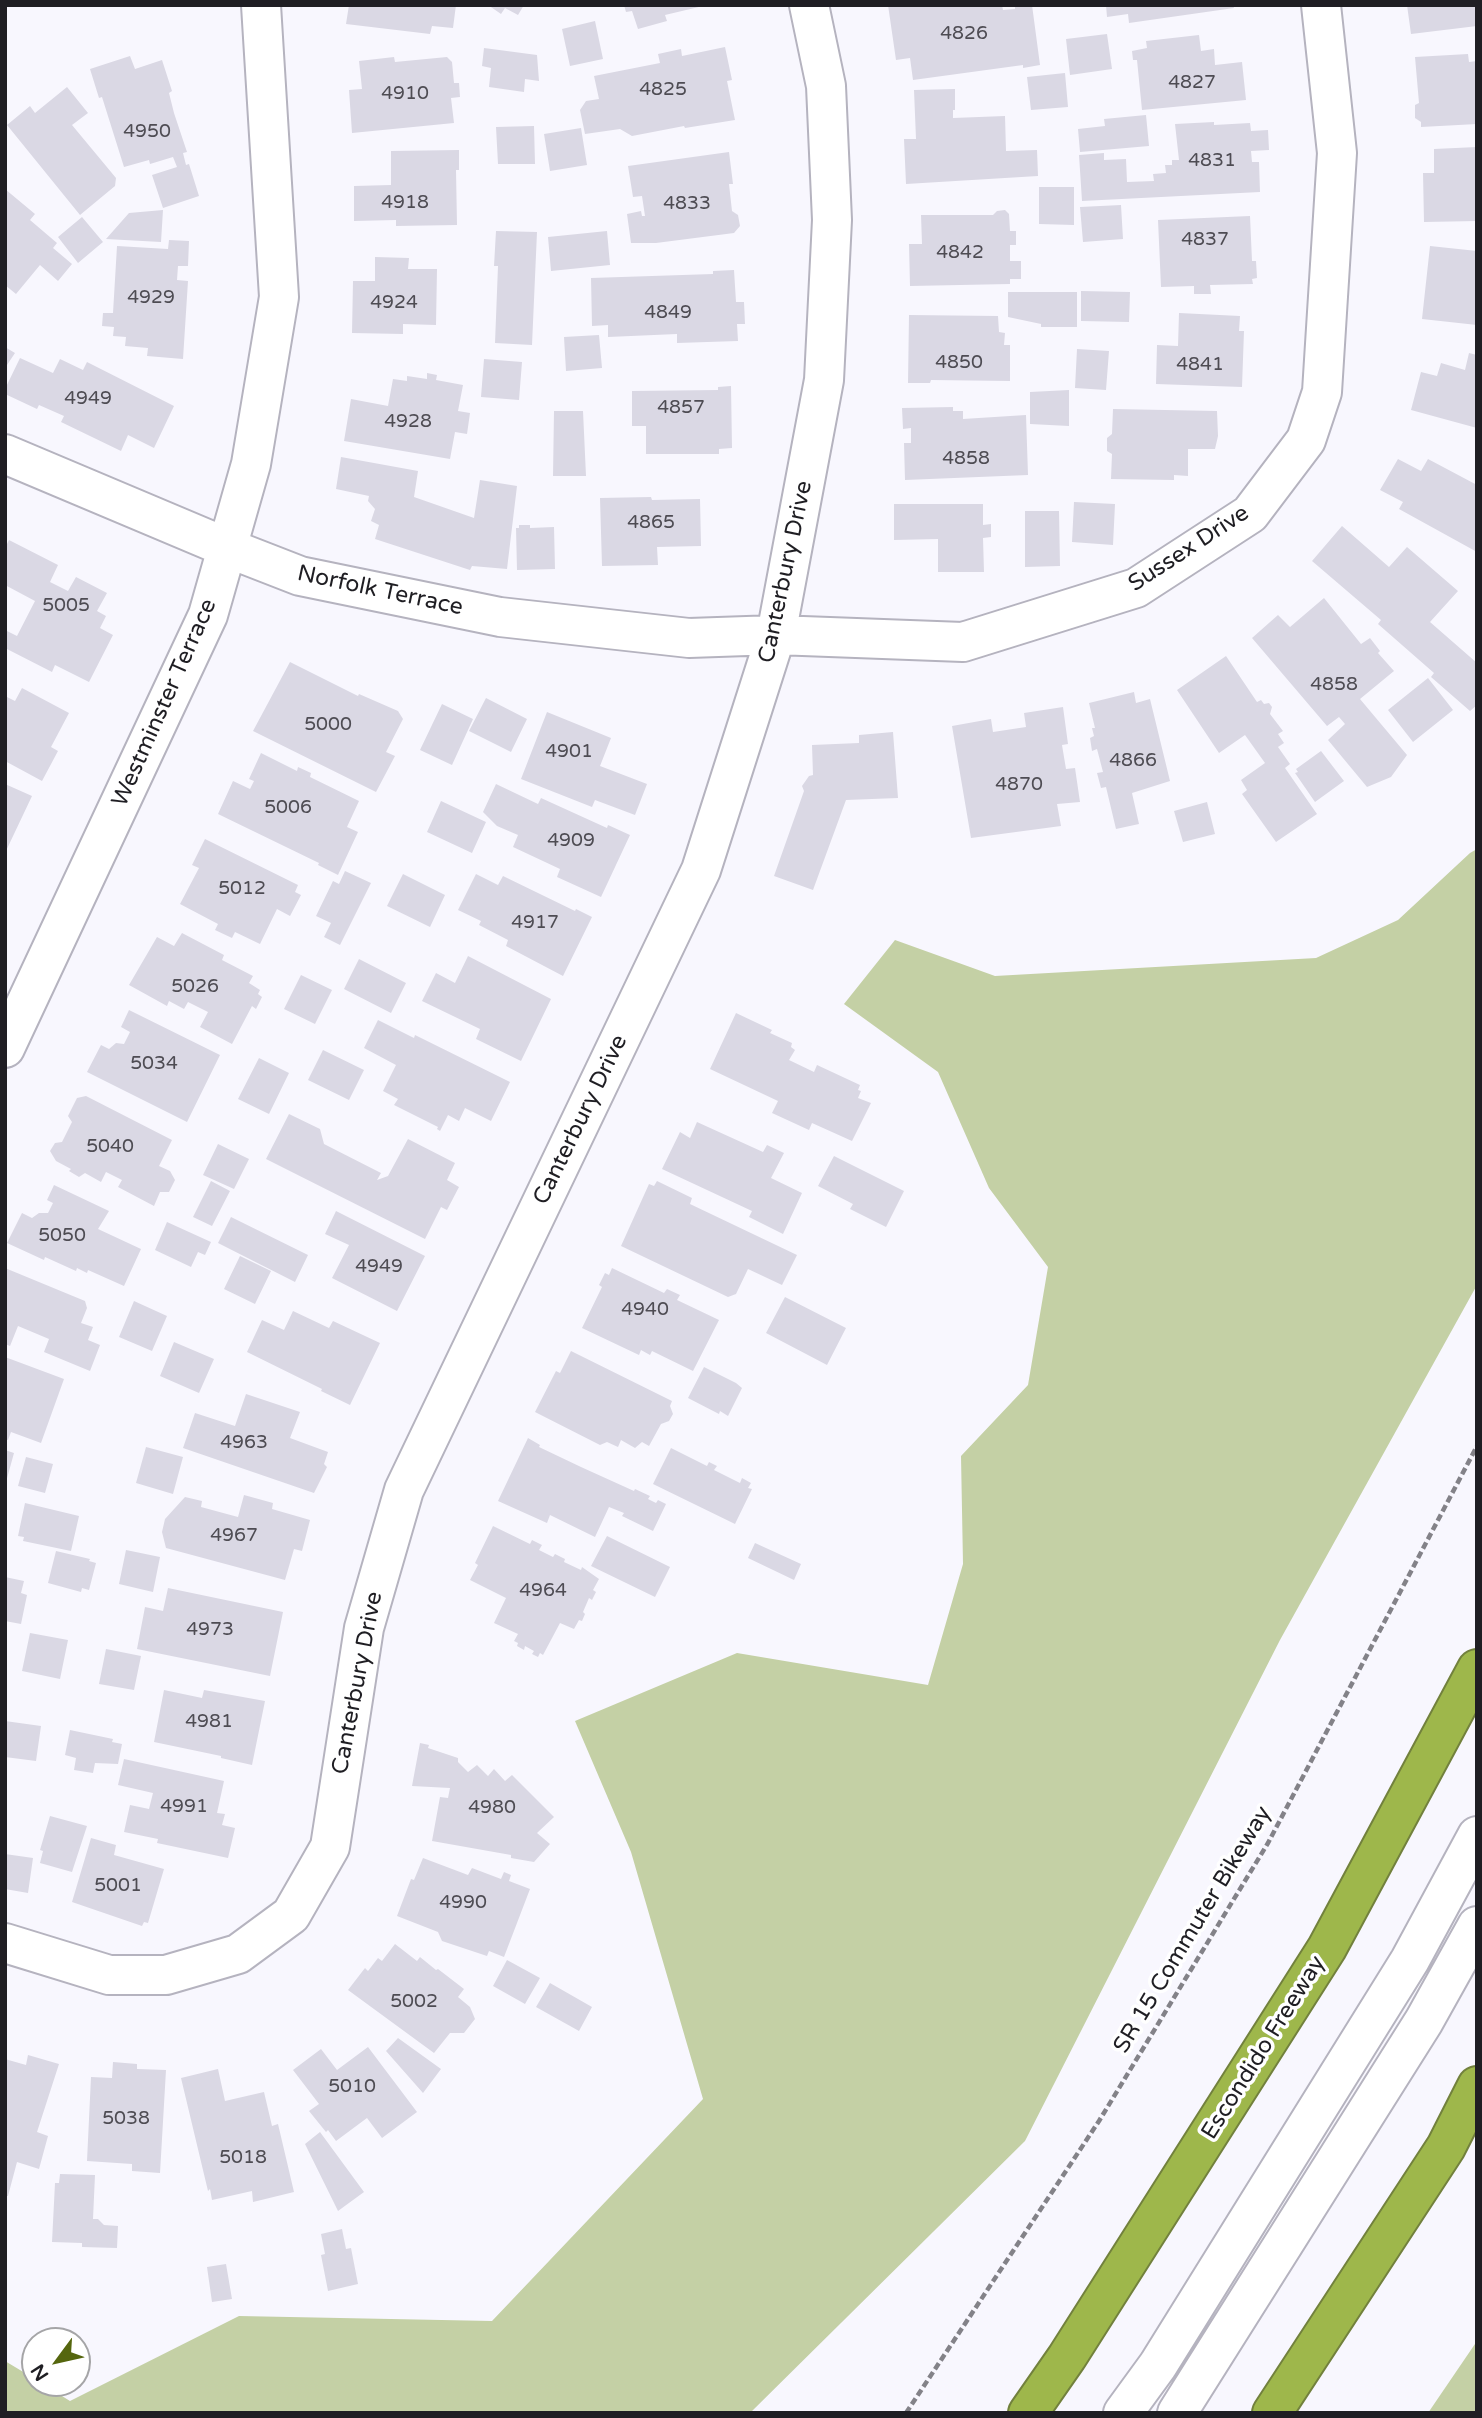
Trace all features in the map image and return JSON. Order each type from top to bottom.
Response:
[{"type":"highway","name":"Escondido Freeway","points":[[1028,2413],[1067,2357],[1327,1948],[1477,1669]]},
{"type":"highway","points":[[1272,2413],[1446,2147],[1477,2086]]},
{"type":"street","name":"Westminster Terrace","points":[[5,1048],[208,615],[251,464],[279,297],[261,5]]},
{"type":"street","name":"Canterbury Drive","points":[[5,1943],[109,1975],[166,1975],[238,1954],[291,1915],[330,1847],[364,1628],[404,1490],[701,870],[776,635],[825,366],[832,220],[826,86],[809,5]]},
{"type":"street","name":"Sussex Drive","points":[[776,635],[963,642],[1136,588],[1250,514],[1306,440],[1322,393],[1337,153],[1321,5]]},
{"type":"street","name":"Norfolk Terrace","points":[[5,454],[300,576],[500,617],[689,638],[776,635]]},
{"type":"street","points":[[1123,2413],[1158,2364],[1410,1960],[1477,1836]]},
{"type":"street","points":[[1177,2413],[1424,2021],[1477,1926]]},
{"type":"path","name":"SR 15 Commuter Bikeway","points":[[906,2413],[1099,2121],[1268,1843],[1477,1446]]},
{"type":"green space","points":[[1477,849],[1477,1285],[1280,1640],[1025,2141],[750,2413],[5,2413],[5,2361],[21,2371],[21,2397],[64,2397],[70,2401],[78,2397],[91,2397],[91,2390],[239,2316],[492,2321],[703,2099],[631,1852],[575,1721],[737,1653],[928,1685],[963,1564],[961,1456],[1028,1385],[1048,1267],[989,1188],[938,1072],[844,1004],[895,940],[995,976],[1316,958],[1398,920]]},
{"type":"green space","points":[[1477,2341],[1477,2413],[1428,2413]]},
{"type":"building","points":[[349,5],[456,5],[453,28],[432,26],[430,34],[346,24]]},
{"type":"building","points":[[488,5],[524,5],[518,15],[505,8],[501,14]]},
{"type":"building","points":[[624,5],[703,6],[665,15],[667,21],[638,29],[632,11],[626,12]]},
{"type":"building","points":[[888,5],[1002,5],[1003,10],[1015,9],[1015,5],[1032,5],[1040,65],[913,80],[910,58],[896,60]]},
{"type":"building","points":[[1106,5],[1233,5],[1234,8],[1129,23],[1128,14],[1107,17]]},
{"type":"building","points":[[1407,5],[1477,5],[1477,26],[1411,34]]},
{"type":"building","points":[[595,21],[603,59],[570,66],[562,29]]},
{"type":"building","points":[[1107,34],[1112,69],[1070,75],[1066,39]]},
{"type":"building","points":[[1199,35],[1201,51],[1214,49],[1215,65],[1242,62],[1246,100],[1142,110],[1137,60],[1133,60],[1132,51],[1147,48],[1146,41]]},
{"type":"building","points":[[725,47],[732,80],[727,81],[735,120],[632,136],[620,129],[585,134],[580,110],[586,101],[599,99],[594,76],[660,63],[658,54],[681,49],[682,56]]},
{"type":"building","points":[[484,48],[537,55],[539,81],[525,79],[524,92],[489,87],[491,68],[482,66]]},
{"type":"building","points":[[1468,54],[1469,62],[1477,61],[1477,124],[1421,127],[1421,122],[1415,118],[1415,105],[1419,103],[1415,57]]},
{"type":"building","points":[[130,56],[135,69],[162,60],[172,91],[169,93],[174,113],[187,152],[183,153],[186,165],[189,164],[199,196],[163,208],[152,175],[177,167],[173,157],[150,164],[149,160],[124,167],[102,97],[99,98],[90,69]]},
{"type":"building","points":[[394,57],[395,62],[447,57],[452,62],[454,83],[459,83],[460,97],[451,98],[454,123],[352,133],[349,90],[362,89],[359,61]]},
{"type":"building","points":[[1065,73],[1068,107],[1031,110],[1027,77]]},
{"type":"building","points":[[67,87],[88,113],[72,125],[116,178],[115,186],[80,215],[7,125],[30,106],[35,113]]},
{"type":"building","points":[[955,89],[953,118],[1005,116],[1006,151],[1037,150],[1038,176],[906,184],[904,139],[916,139],[914,90]]},
{"type":"building","points":[[1146,115],[1149,146],[1080,152],[1078,129],[1105,126],[1104,119]]},
{"type":"building","points":[[1214,122],[1214,125],[1250,123],[1251,131],[1268,130],[1269,150],[1251,151],[1252,162],[1259,162],[1260,192],[1082,201],[1079,155],[1104,153],[1104,160],[1126,159],[1127,182],[1154,181],[1153,174],[1166,173],[1165,165],[1172,165],[1172,160],[1179,160],[1175,124]]},
{"type":"building","points":[[534,126],[535,164],[498,164],[496,127]]},
{"type":"building","points":[[581,128],[587,165],[550,171],[544,134]]},
{"type":"building","points":[[1477,147],[1477,221],[1424,222],[1423,173],[1434,173],[1434,149]]},
{"type":"building","points":[[459,150],[459,170],[456,170],[457,225],[396,226],[396,220],[354,221],[354,186],[391,185],[391,151]]},
{"type":"building","points":[[729,152],[733,184],[729,184],[732,211],[738,215],[740,226],[734,233],[656,243],[631,243],[627,214],[641,211],[642,216],[645,216],[642,196],[633,197],[628,166]]},
{"type":"building","points":[[1039,187],[1074,187],[1074,225],[1039,224]]},
{"type":"building","points":[[5,189],[35,214],[30,220],[57,243],[53,248],[72,264],[58,281],[40,265],[16,294],[5,285]]},
{"type":"building","points":[[1121,205],[1123,239],[1083,242],[1080,207]]},
{"type":"building","points":[[163,210],[161,242],[106,239],[129,213]]},
{"type":"building","points":[[1005,210],[1009,214],[1010,231],[1016,231],[1016,245],[1010,245],[1010,261],[1021,261],[1021,279],[1010,279],[1010,284],[910,286],[909,244],[922,244],[921,215],[993,215],[997,211]]},
{"type":"building","points":[[1250,216],[1252,261],[1256,261],[1257,278],[1252,279],[1253,284],[1210,285],[1211,294],[1194,294],[1194,286],[1161,287],[1158,220]]},
{"type":"building","points":[[82,217],[103,242],[78,263],[58,237]]},
{"type":"building","points":[[496,231],[537,232],[532,345],[495,343],[498,266],[494,266]]},
{"type":"building","points":[[607,231],[610,265],[551,271],[548,237]]},
{"type":"building","points":[[169,240],[189,241],[188,266],[178,266],[177,280],[188,281],[183,359],[147,356],[148,348],[125,346],[126,337],[113,336],[114,327],[102,326],[103,313],[113,313],[117,246],[168,249]]},
{"type":"building","points":[[1430,246],[1477,251],[1477,325],[1422,319]]},
{"type":"building","points":[[375,257],[409,258],[408,269],[437,269],[436,325],[403,324],[403,334],[352,333],[353,281],[375,281]]},
{"type":"building","points":[[734,270],[736,302],[744,302],[745,324],[737,324],[738,341],[677,343],[677,334],[608,337],[608,325],[592,326],[591,278],[713,274],[713,271]]},
{"type":"building","points":[[1081,291],[1130,292],[1129,322],[1081,321]]},
{"type":"building","points":[[1008,292],[1077,292],[1077,327],[1041,327],[1041,324],[1008,317]]},
{"type":"building","points":[[1179,313],[1240,316],[1239,331],[1244,331],[1242,387],[1156,384],[1157,345],[1178,346]]},
{"type":"building","points":[[909,315],[998,316],[999,332],[1005,333],[1004,345],[1010,345],[1010,381],[931,380],[930,383],[908,383]]},
{"type":"building","points":[[599,335],[602,368],[566,371],[564,337]]},
{"type":"building","points":[[5,347],[15,353],[5,368]]},
{"type":"building","points":[[1077,349],[1109,351],[1106,390],[1075,388]]},
{"type":"building","points":[[1469,353],[1477,355],[1477,428],[1411,410],[1421,372],[1437,376],[1441,363],[1465,370]]},
{"type":"building","points":[[20,358],[53,373],[60,359],[83,370],[87,362],[174,406],[154,448],[128,435],[121,451],[61,422],[64,416],[39,405],[37,409],[5,394]]},
{"type":"building","points":[[484,359],[522,362],[519,400],[481,397]]},
{"type":"building","points":[[427,373],[437,375],[436,380],[463,385],[458,411],[470,413],[467,434],[455,432],[450,459],[344,441],[351,399],[388,406],[393,379],[407,381],[407,376],[427,379]]},
{"type":"building","points":[[731,386],[732,448],[719,449],[719,454],[646,454],[646,426],[632,426],[632,391],[718,390],[718,387]]},
{"type":"building","points":[[1069,390],[1069,426],[1030,424],[1030,392]]},
{"type":"building","points":[[953,407],[953,411],[963,411],[963,419],[1026,415],[1028,475],[905,480],[904,443],[911,443],[911,428],[903,429],[902,408]]},
{"type":"building","points":[[1113,409],[1217,411],[1218,436],[1215,449],[1188,449],[1188,476],[1174,475],[1174,480],[1111,479],[1112,454],[1107,451],[1107,438],[1112,434]]},
{"type":"building","points":[[554,411],[583,411],[586,476],[553,476]]},
{"type":"building","points":[[341,457],[418,471],[414,497],[474,518],[480,480],[517,486],[507,569],[472,566],[470,570],[375,539],[379,525],[371,521],[375,509],[368,501],[369,496],[336,489]]},
{"type":"building","points":[[1398,459],[1421,471],[1428,459],[1477,485],[1477,552],[1399,509],[1403,502],[1380,490]]},
{"type":"building","points":[[651,497],[652,500],[700,499],[701,546],[657,547],[658,565],[602,566],[600,498]]},
{"type":"building","points":[[1074,502],[1115,504],[1113,545],[1072,542]]},
{"type":"building","points":[[894,504],[983,504],[983,525],[991,524],[991,537],[983,538],[984,572],[938,572],[938,539],[894,540]]},
{"type":"building","points":[[1025,511],[1059,511],[1060,566],[1025,567]]},
{"type":"building","points":[[519,525],[530,525],[530,528],[554,527],[555,569],[517,570],[516,528],[519,528]]},
{"type":"building","points":[[1342,526],[1389,567],[1407,547],[1458,591],[1430,622],[1477,663],[1477,705],[1470,711],[1431,677],[1434,673],[1378,624],[1381,620],[1312,561]]},
{"type":"building","points":[[9,540],[58,565],[50,582],[68,591],[76,577],[107,593],[97,611],[106,616],[100,628],[113,635],[89,682],[55,665],[52,672],[5,648],[5,630],[17,636],[35,601],[5,585],[5,548]]},
{"type":"building","points":[[1324,598],[1361,644],[1370,638],[1380,651],[1378,653],[1394,671],[1360,699],[1407,755],[1391,777],[1367,787],[1328,740],[1345,724],[1339,717],[1327,726],[1252,638],[1278,615],[1290,627]]},
{"type":"building","points":[[1226,656],[1257,702],[1261,700],[1272,707],[1270,714],[1283,731],[1278,734],[1284,743],[1278,747],[1290,764],[1285,768],[1317,814],[1276,842],[1242,794],[1247,790],[1241,780],[1265,763],[1245,735],[1219,753],[1177,690]]},
{"type":"building","points":[[290,662],[358,696],[359,694],[398,711],[403,719],[386,752],[395,756],[376,792],[253,731]]},
{"type":"building","points":[[1428,678],[1453,710],[1413,742],[1388,710]]},
{"type":"building","points":[[22,688],[69,713],[51,747],[58,751],[42,781],[5,761],[5,696],[15,701]]},
{"type":"building","points":[[1134,692],[1136,703],[1150,699],[1170,781],[1132,793],[1139,824],[1116,829],[1106,787],[1101,788],[1097,773],[1103,772],[1097,749],[1092,751],[1090,738],[1094,736],[1092,728],[1095,728],[1089,703]]},
{"type":"building","points":[[486,698],[527,719],[511,752],[469,731]]},
{"type":"building","points":[[442,704],[473,719],[452,765],[420,750]]},
{"type":"building","points":[[1063,707],[1068,744],[1062,745],[1066,769],[1075,768],[1080,802],[1057,804],[1061,826],[971,838],[952,726],[991,719],[993,732],[1026,727],[1024,713]]},
{"type":"building","points":[[547,712],[611,738],[600,766],[647,784],[635,815],[595,800],[592,807],[521,779]]},
{"type":"building","points":[[893,732],[898,798],[846,800],[813,890],[774,876],[804,791],[802,786],[809,776],[813,775],[812,745],[859,743],[859,735]]},
{"type":"building","points":[[1321,751],[1344,781],[1315,802],[1295,773],[1298,772],[1296,769]]},
{"type":"building","points":[[261,753],[297,771],[298,767],[311,773],[310,777],[359,801],[347,827],[358,832],[338,875],[218,814],[233,781],[250,789],[254,781],[249,779]]},
{"type":"building","points":[[5,784],[32,796],[5,853]]},
{"type":"building","points":[[496,784],[538,804],[541,798],[607,828],[608,825],[630,835],[601,897],[557,877],[560,869],[513,847],[518,835],[497,826],[483,812]]},
{"type":"building","points":[[441,801],[486,822],[472,853],[427,832]]},
{"type":"building","points":[[1207,802],[1215,834],[1183,842],[1174,811]]},
{"type":"building","points":[[205,839],[298,885],[295,892],[301,895],[290,916],[277,909],[260,944],[235,932],[232,938],[215,930],[218,924],[180,904],[199,868],[192,865]]},
{"type":"building","points":[[345,871],[371,883],[340,945],[324,937],[331,923],[316,916],[333,881],[339,884]]},
{"type":"building","points":[[403,874],[445,895],[430,927],[387,906]]},
{"type":"building","points":[[476,874],[498,885],[503,876],[592,917],[563,976],[506,946],[508,940],[479,925],[481,921],[458,910]]},
{"type":"building","points":[[182,933],[224,955],[222,960],[253,976],[249,983],[260,990],[258,994],[262,997],[256,1009],[252,1006],[232,1044],[200,1027],[208,1012],[188,1002],[184,1009],[169,1001],[167,1006],[129,985],[157,937],[174,946]]},
{"type":"building","points":[[468,956],[551,999],[521,1061],[476,1039],[480,1029],[422,1001],[436,973],[455,983]]},
{"type":"building","points":[[359,959],[406,983],[391,1013],[344,989]]},
{"type":"building","points":[[301,975],[332,990],[315,1024],[284,1009]]},
{"type":"building","points":[[129,1010],[220,1055],[187,1122],[87,1072],[101,1045],[109,1049],[116,1043],[124,1044],[130,1032],[121,1027]]},
{"type":"building","points":[[736,1013],[792,1043],[791,1047],[795,1050],[789,1060],[814,1072],[817,1065],[860,1085],[858,1098],[871,1103],[852,1141],[812,1123],[809,1130],[772,1113],[778,1101],[710,1069]]},
{"type":"building","points":[[378,1020],[414,1038],[415,1035],[510,1082],[491,1121],[465,1108],[459,1121],[448,1115],[440,1131],[438,1127],[394,1105],[398,1099],[383,1091],[396,1065],[364,1048]]},
{"type":"building","points":[[323,1050],[364,1070],[349,1100],[308,1080]]},
{"type":"building","points":[[259,1058],[289,1073],[269,1114],[238,1099]]},
{"type":"building","points":[[86,1096],[172,1140],[159,1166],[170,1171],[175,1180],[169,1192],[160,1192],[154,1206],[118,1187],[122,1180],[106,1172],[101,1182],[85,1173],[79,1177],[56,1161],[50,1151],[55,1143],[62,1142],[72,1122],[68,1116],[77,1098]]},
{"type":"building","points":[[289,1114],[320,1129],[324,1144],[381,1173],[377,1180],[388,1176],[408,1139],[455,1163],[447,1180],[459,1187],[447,1210],[441,1207],[425,1239],[266,1159]]},
{"type":"building","points":[[697,1122],[763,1152],[767,1145],[784,1153],[771,1178],[802,1193],[783,1234],[749,1217],[752,1211],[662,1169],[680,1132],[690,1138]]},
{"type":"building","points":[[218,1144],[249,1159],[234,1189],[203,1175]]},
{"type":"building","points":[[834,1156],[904,1191],[886,1227],[850,1209],[853,1204],[818,1186]]},
{"type":"building","points":[[211,1181],[230,1191],[212,1226],[193,1217]]},
{"type":"building","points":[[657,1181],[692,1198],[690,1204],[797,1255],[782,1285],[748,1269],[736,1294],[728,1297],[621,1246],[649,1184],[654,1186]]},
{"type":"building","points":[[54,1185],[109,1211],[98,1229],[141,1249],[124,1286],[88,1270],[87,1273],[77,1268],[76,1271],[45,1257],[44,1260],[7,1243],[22,1213],[32,1218],[39,1213],[48,1213],[53,1203],[47,1200]]},
{"type":"building","points":[[336,1211],[425,1256],[397,1311],[332,1278],[349,1245],[325,1234]]},
{"type":"building","points":[[231,1217],[308,1255],[295,1282],[218,1243]]},
{"type":"building","points":[[167,1222],[211,1242],[205,1255],[198,1252],[191,1267],[155,1250]]},
{"type":"building","points":[[240,1256],[271,1271],[255,1304],[224,1289]]},
{"type":"building","points":[[5,1268],[85,1301],[87,1308],[81,1323],[93,1327],[88,1340],[100,1345],[90,1371],[44,1352],[49,1339],[18,1326],[10,1346],[5,1344]]},
{"type":"building","points":[[612,1268],[664,1293],[667,1289],[680,1295],[677,1300],[719,1320],[693,1371],[652,1351],[650,1355],[641,1350],[639,1355],[582,1328],[602,1287],[599,1285],[605,1273],[609,1275]]},
{"type":"building","points":[[785,1297],[846,1328],[827,1365],[766,1333]]},
{"type":"building","points":[[134,1301],[167,1316],[152,1351],[119,1337]]},
{"type":"building","points":[[293,1311],[329,1328],[333,1321],[380,1343],[350,1405],[247,1352],[262,1320],[284,1330]]},
{"type":"building","points":[[174,1342],[214,1359],[199,1393],[160,1376]]},
{"type":"building","points":[[571,1351],[672,1401],[670,1406],[673,1414],[669,1421],[661,1424],[649,1446],[642,1442],[635,1448],[621,1440],[618,1447],[607,1442],[600,1445],[535,1412],[556,1371],[560,1373]]},
{"type":"building","points":[[5,1357],[64,1379],[41,1443],[11,1432],[8,1440],[5,1439]]},
{"type":"building","points":[[704,1367],[742,1388],[728,1416],[688,1398]]},
{"type":"building","points":[[246,1394],[300,1412],[290,1438],[328,1452],[324,1464],[327,1467],[314,1493],[183,1448],[195,1413],[235,1426]]},
{"type":"building","points":[[528,1438],[540,1445],[539,1447],[581,1467],[650,1496],[648,1499],[656,1503],[658,1500],[666,1504],[653,1531],[609,1507],[595,1537],[550,1515],[547,1523],[498,1501]]},
{"type":"building","points":[[146,1447],[183,1457],[173,1494],[136,1483]]},
{"type":"building","points":[[671,1448],[707,1466],[709,1462],[717,1466],[714,1470],[740,1483],[742,1478],[751,1483],[748,1488],[752,1489],[735,1524],[653,1484]]},
{"type":"building","points":[[5,1450],[14,1453],[6,1482],[5,1482]]},
{"type":"building","points":[[26,1457],[53,1464],[45,1493],[18,1486]]},
{"type":"building","points":[[244,1495],[273,1503],[272,1509],[310,1520],[302,1551],[294,1549],[285,1580],[166,1548],[162,1532],[165,1519],[185,1497],[202,1501],[201,1507],[238,1517]]},
{"type":"building","points":[[25,1503],[79,1516],[71,1551],[23,1541],[24,1537],[18,1536]]},
{"type":"building","points":[[493,1526],[530,1544],[532,1540],[542,1545],[539,1550],[553,1557],[555,1554],[581,1570],[582,1567],[599,1579],[593,1590],[596,1592],[592,1600],[589,1598],[583,1612],[585,1614],[582,1621],[579,1620],[574,1629],[560,1623],[543,1655],[540,1653],[538,1657],[525,1646],[524,1650],[517,1646],[518,1643],[514,1641],[518,1634],[494,1623],[506,1598],[470,1580]]},
{"type":"building","points":[[607,1536],[670,1567],[655,1597],[591,1566]]},
{"type":"building","points":[[755,1543],[801,1564],[794,1580],[748,1558]]},
{"type":"building","points":[[126,1550],[160,1557],[153,1592],[119,1584]]},
{"type":"building","points":[[56,1551],[90,1559],[89,1561],[96,1563],[89,1590],[82,1588],[81,1592],[48,1583]]},
{"type":"building","points":[[5,1577],[24,1581],[21,1593],[27,1595],[21,1624],[5,1621]]},
{"type":"building","points":[[168,1588],[283,1612],[270,1676],[137,1649],[145,1607],[163,1611]]},
{"type":"building","points":[[30,1633],[68,1640],[60,1679],[22,1671]]},
{"type":"building","points":[[106,1649],[141,1656],[134,1690],[99,1684]]},
{"type":"building","points":[[164,1690],[202,1698],[204,1690],[265,1701],[252,1765],[154,1742]]},
{"type":"building","points":[[5,1721],[41,1726],[36,1761],[5,1757]]},
{"type":"building","points":[[70,1730],[113,1739],[112,1742],[122,1744],[118,1764],[95,1763],[93,1773],[74,1770],[76,1758],[65,1755]]},
{"type":"building","points":[[420,1743],[458,1758],[458,1762],[468,1772],[477,1765],[488,1776],[494,1769],[505,1781],[512,1775],[554,1817],[537,1833],[550,1844],[534,1862],[511,1858],[511,1855],[432,1841],[440,1797],[448,1798],[450,1788],[412,1786]]},
{"type":"building","points":[[124,1759],[224,1781],[217,1813],[225,1814],[222,1825],[235,1828],[228,1858],[157,1843],[158,1839],[124,1832],[130,1805],[149,1809],[153,1793],[118,1785]]},
{"type":"building","points":[[50,1816],[87,1826],[72,1872],[40,1863],[43,1851],[40,1850]]},
{"type":"building","points":[[91,1838],[116,1845],[114,1855],[164,1869],[148,1923],[144,1922],[142,1926],[72,1902]]},
{"type":"building","points":[[5,1854],[33,1858],[28,1893],[5,1889]]},
{"type":"building","points":[[423,1858],[468,1875],[472,1868],[501,1879],[504,1872],[511,1875],[509,1881],[530,1889],[504,1957],[489,1951],[487,1956],[442,1941],[438,1932],[397,1916],[411,1879],[414,1880]]},
{"type":"building","points":[[395,1944],[417,1961],[420,1957],[464,1989],[458,1997],[470,2007],[475,2019],[464,2033],[450,2033],[434,2053],[348,1990],[365,1968],[368,1971],[378,1958],[382,1961]]},
{"type":"building","points":[[507,1960],[540,1978],[525,2004],[493,1986]]},
{"type":"building","points":[[550,1983],[592,2007],[579,2031],[536,2007]]},
{"type":"building","points":[[398,2038],[441,2069],[423,2093],[386,2051]]},
{"type":"building","points":[[368,2047],[417,2112],[382,2138],[367,2118],[336,2141],[309,2111],[319,2104],[293,2070],[321,2049],[337,2070]]},
{"type":"building","points":[[28,2055],[59,2064],[37,2132],[48,2136],[39,2169],[17,2162],[8,2196],[5,2196],[5,2059],[26,2065]]},
{"type":"building","points":[[113,2062],[137,2064],[137,2069],[166,2070],[160,2173],[132,2171],[132,2164],[87,2161],[91,2077],[112,2078]]},
{"type":"building","points":[[218,2069],[225,2101],[264,2092],[272,2126],[278,2124],[294,2192],[253,2202],[252,2191],[212,2200],[181,2078]]},
{"type":"building","points":[[320,2132],[364,2192],[338,2211],[305,2144]]},
{"type":"building","points":[[60,2174],[95,2175],[93,2219],[98,2219],[104,2225],[118,2226],[117,2248],[82,2247],[82,2243],[52,2242],[55,2183],[59,2183]]},
{"type":"building","points":[[342,2229],[346,2249],[351,2248],[358,2284],[328,2291],[321,2255],[325,2254],[321,2234]]},
{"type":"building","points":[[226,2264],[232,2299],[212,2302],[207,2267]]}]
